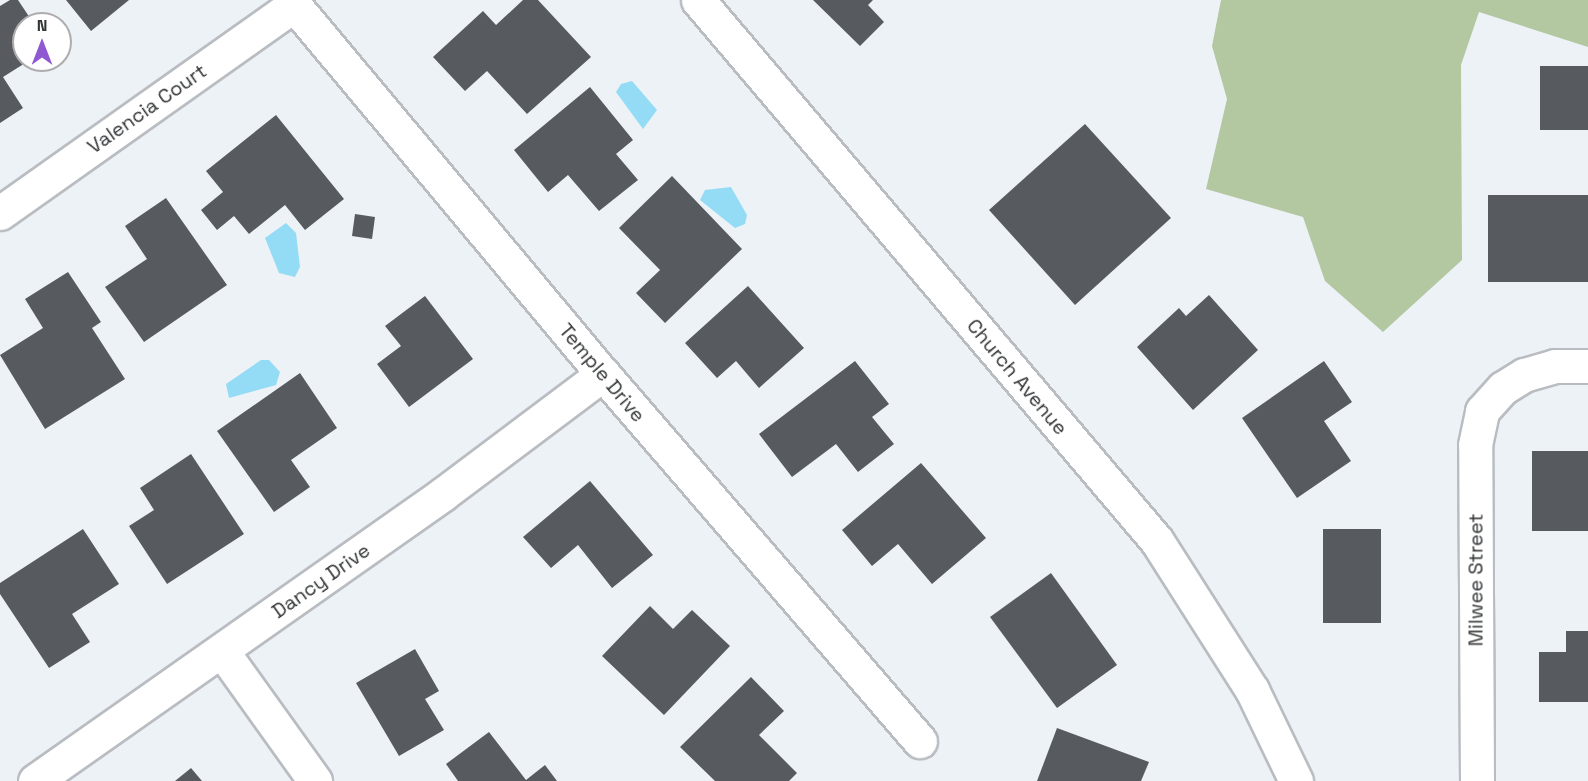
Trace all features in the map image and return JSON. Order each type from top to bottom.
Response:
[{"type":"street","name":"Church Avenue","points":[[698,0],[1156,541],[1252,690],[1296,781]]},
{"type":"street","name":"Valencia Court","points":[[0,213],[292,3]]},
{"type":"street","name":"Temple Drive","points":[[292,3],[603,374],[920,741]]},
{"type":"street","name":"Milwee Street","points":[[1477,781],[1475,445],[1482,411],[1503,388],[1524,375],[1555,366],[1588,366]]},
{"type":"street","name":"Dancy Drive","points":[[34,781],[222,651],[603,374]]},
{"type":"street","points":[[222,651],[315,781]]},
{"type":"green space","points":[[1221,0],[1588,0],[1588,47],[1479,12],[1461,65],[1462,260],[1383,332],[1325,281],[1303,217],[1206,189],[1227,99],[1212,46]]},
{"type":"water","points":[[632,81],[657,110],[643,129],[616,92],[621,84]]},
{"type":"water","points":[[731,187],[747,215],[745,224],[735,228],[700,200],[705,190]]},
{"type":"water","points":[[286,223],[296,233],[300,267],[295,277],[279,273],[265,238]]},
{"type":"water","points":[[261,360],[269,360],[280,372],[276,385],[229,398],[226,384]]},
{"type":"building","points":[[10,0],[18,0],[26,12],[12,12],[12,71],[3,77],[23,108],[0,123],[0,6]]},
{"type":"building","points":[[66,0],[129,0],[91,31]]},
{"type":"building","points":[[523,0],[538,0],[591,57],[527,114],[487,71],[465,91],[433,57],[483,11],[496,25]]},
{"type":"building","points":[[813,0],[873,0],[868,5],[884,22],[860,46]]},
{"type":"building","points":[[1540,66],[1588,66],[1588,130],[1540,130]]},
{"type":"building","points":[[590,87],[633,140],[616,154],[638,180],[599,211],[568,175],[548,192],[514,150]]},
{"type":"building","points":[[276,115],[344,199],[305,230],[285,205],[249,234],[234,216],[217,230],[201,210],[223,192],[206,171]]},
{"type":"building","points":[[1085,124],[1171,218],[1075,305],[989,210]]},
{"type":"building","points":[[672,176],[742,249],[665,323],[636,293],[660,270],[619,228]]},
{"type":"building","points":[[1488,195],[1588,195],[1588,282],[1488,282]]},
{"type":"building","points":[[166,198],[227,285],[144,342],[105,287],[147,259],[125,226]]},
{"type":"building","points":[[355,214],[375,217],[372,239],[352,236]]},
{"type":"building","points":[[68,272],[101,322],[92,328],[125,379],[45,429],[0,355],[43,328],[25,299]]},
{"type":"building","points":[[748,286],[804,348],[759,388],[736,361],[717,378],[685,343]]},
{"type":"building","points":[[1209,295],[1258,350],[1193,410],[1137,347],[1179,308],[1186,316]]},
{"type":"building","points":[[425,296],[473,359],[409,407],[377,364],[401,346],[385,326]]},
{"type":"building","points":[[855,361],[889,404],[872,417],[894,444],[858,472],[836,444],[792,477],[759,434]]},
{"type":"building","points":[[1324,361],[1352,402],[1324,421],[1351,461],[1297,498],[1242,418]]},
{"type":"building","points":[[300,373],[337,428],[291,460],[310,487],[274,512],[217,431]]},
{"type":"building","points":[[1532,451],[1588,451],[1588,531],[1532,531]]},
{"type":"building","points":[[191,454],[244,534],[167,584],[129,526],[154,510],[140,488]]},
{"type":"building","points":[[921,463],[986,538],[932,584],[898,544],[872,566],[842,530]]},
{"type":"building","points":[[590,481],[653,555],[612,588],[578,545],[551,568],[523,537]]},
{"type":"building","points":[[83,529],[119,584],[72,614],[90,642],[49,668],[0,594],[0,583]]},
{"type":"building","points":[[1323,529],[1381,529],[1381,623],[1323,623]]},
{"type":"building","points":[[1051,573],[1117,665],[1057,708],[990,617]]},
{"type":"building","points":[[650,606],[673,629],[692,610],[730,646],[664,715],[602,656]]},
{"type":"building","points":[[1566,631],[1588,631],[1588,702],[1539,702],[1539,652],[1566,652]]},
{"type":"building","points":[[415,649],[439,691],[425,699],[444,730],[399,756],[356,683]]},
{"type":"building","points":[[751,677],[784,711],[759,735],[797,773],[789,781],[715,781],[680,747]]},
{"type":"building","points":[[1057,728],[1149,762],[1141,781],[1037,781]]},
{"type":"building","points":[[489,732],[526,780],[545,765],[557,781],[458,781],[446,764]]},
{"type":"building","points":[[191,768],[202,781],[175,781]]}]
